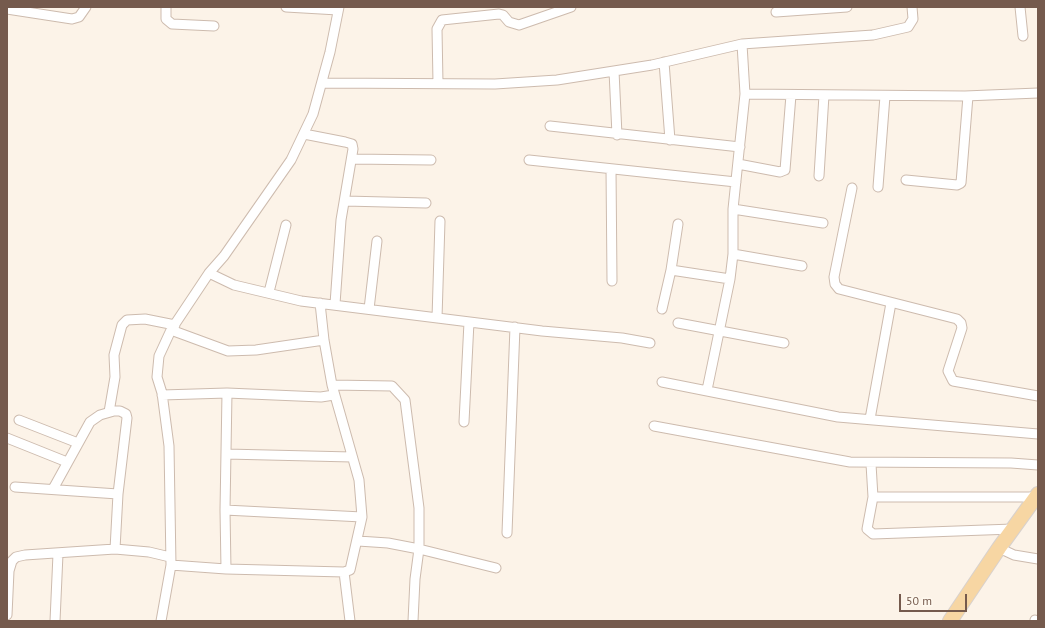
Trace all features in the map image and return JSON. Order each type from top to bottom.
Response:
[{"type":"main road","points":[[950,621],[999,548],[1037,496]]},
{"type":"street","points":[[7,10],[72,19],[79,17],[86,7]]},
{"type":"street","points":[[166,7],[166,19],[172,24],[214,26]]},
{"type":"street","points":[[161,621],[170,561],[169,446],[162,395],[157,376],[159,356],[173,328],[209,273],[224,256],[291,160],[313,114],[322,83],[339,8],[286,7]]},
{"type":"street","points":[[438,83],[437,29],[442,20],[499,14],[503,15],[509,22],[519,25],[571,7]]},
{"type":"street","points":[[776,12],[847,7]]},
{"type":"street","points":[[322,83],[510,83],[557,80],[664,62],[742,44],[800,41],[880,33],[908,27],[914,19],[912,7]]},
{"type":"street","points":[[1020,7],[1023,36]]},
{"type":"street","points":[[707,390],[730,279],[733,254],[733,209],[745,94],[742,44]]},
{"type":"street","points":[[664,62],[670,140]]},
{"type":"street","points":[[614,71],[617,135]]},
{"type":"street","points":[[745,94],[968,96],[1038,93]]},
{"type":"street","points":[[738,164],[780,172],[785,170],[791,95]]},
{"type":"street","points":[[819,176],[824,95]]},
{"type":"street","points":[[878,186],[885,96]]},
{"type":"street","points":[[906,180],[957,185],[961,183],[968,96]]},
{"type":"street","points":[[550,126],[617,135],[740,147]]},
{"type":"street","points":[[304,134],[352,144],[352,159],[341,220],[335,304]]},
{"type":"street","points":[[352,159],[431,160]]},
{"type":"street","points":[[529,160],[736,182]]},
{"type":"street","points":[[611,169],[612,281]]},
{"type":"street","points":[[852,188],[834,278],[835,284],[839,289],[957,319],[961,323],[962,328],[948,371],[953,381],[1038,396]]},
{"type":"street","points":[[344,201],[426,203]]},
{"type":"street","points":[[733,209],[823,223]]},
{"type":"street","points":[[438,318],[440,221]]},
{"type":"street","points":[[662,309],[671,270],[678,224]]},
{"type":"street","points":[[269,292],[286,225]]},
{"type":"street","points":[[370,309],[377,241]]},
{"type":"street","points":[[733,254],[802,266]]},
{"type":"street","points":[[671,270],[730,279]]},
{"type":"street","points":[[209,273],[234,285],[269,292],[300,301],[335,304],[469,322],[622,338],[650,343]]},
{"type":"street","points":[[7,615],[12,561],[16,557],[25,555],[115,549],[149,552],[170,561],[226,569],[344,572],[350,570],[358,541],[362,517],[359,480],[334,395],[324,340],[320,303]]},
{"type":"street","points":[[870,419],[891,303]]},
{"type":"street","points":[[110,412],[115,377],[114,354],[122,325],[127,320],[144,319],[173,328],[228,351],[256,350],[324,340]]},
{"type":"street","points":[[464,422],[469,322]]},
{"type":"street","points":[[678,323],[784,343]]},
{"type":"street","points":[[507,533],[515,327]]},
{"type":"street","points":[[662,382],[838,417],[1038,434]]},
{"type":"street","points":[[332,385],[392,386],[405,400],[420,508],[419,549],[415,579],[413,621]]},
{"type":"street","points":[[162,395],[227,393],[321,397],[334,395]]},
{"type":"street","points":[[226,569],[225,510],[227,393]]},
{"type":"street","points":[[53,489],[90,422],[100,415],[110,412],[120,411],[126,414],[127,418],[118,494],[115,549]]},
{"type":"street","points":[[19,420],[78,443]]},
{"type":"street","points":[[654,426],[850,462],[871,464],[1011,463],[1038,465]]},
{"type":"street","points":[[7,438],[67,462]]},
{"type":"street","points":[[226,454],[352,456]]},
{"type":"street","points":[[871,464],[873,497],[868,529],[873,534],[1013,529]]},
{"type":"street","points":[[15,487],[118,494]]},
{"type":"street","points":[[873,497],[1037,496]]},
{"type":"street","points":[[225,510],[362,517]]},
{"type":"street","points":[[358,541],[388,543],[419,549],[496,568]]},
{"type":"street","points":[[999,548],[1014,555],[1038,559]]},
{"type":"street","points":[[55,621],[58,554]]},
{"type":"street","points":[[344,572],[350,621]]}]
